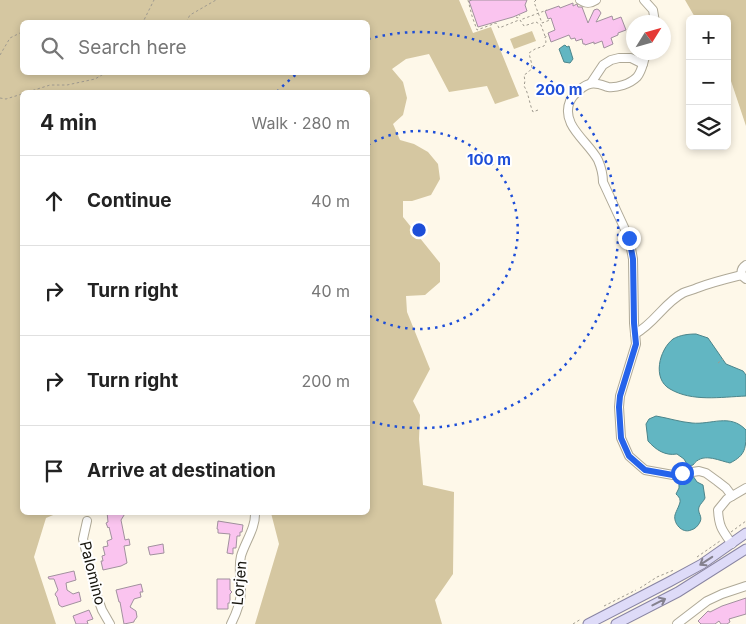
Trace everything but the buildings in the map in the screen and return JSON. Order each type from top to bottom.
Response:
[{"type":"main road","points":[[588,620],[678,578],[702,564],[729,540],[746,533]]},
{"type":"main road","points":[[616,624],[678,592],[743,551],[729,540]]},
{"type":"street","points":[[580,0],[584,3],[590,3],[596,0]]},
{"type":"street","points":[[644,0],[653,10],[654,15]]},
{"type":"street","points":[[643,64],[631,58],[611,60],[604,65],[591,83],[584,86],[574,96],[570,102],[567,115],[577,134],[598,161],[603,175],[603,182],[629,238],[633,259],[636,344],[620,396],[621,438],[629,456],[645,470],[673,475],[699,471],[706,473],[717,480],[732,496]]},
{"type":"street","points":[[591,83],[610,87],[625,84],[636,78],[644,60]]},
{"type":"street","points":[[635,334],[643,330],[670,302],[682,293],[724,279],[744,277],[742,270],[746,265]]},
{"type":"street","points":[[729,540],[719,524],[718,510],[727,499],[746,488]]},
{"type":"street","name":"Lorjen","points":[[231,624],[238,610],[241,592],[240,563],[242,553],[252,531],[256,515]]},
{"type":"street","name":"Palomino","points":[[88,521],[83,538],[96,596],[110,624]]},
{"type":"street","points":[[677,624],[707,601],[746,586]]},
{"type":"path","points":[[144,20],[154,0]]},
{"type":"path","points":[[187,20],[190,15],[216,0]]},
{"type":"path","points":[[468,0],[478,30],[496,23],[499,28],[518,18],[547,10]]},
{"type":"path","points":[[536,0],[534,2],[542,23],[550,20]]},
{"type":"path","points":[[518,18],[524,26],[536,22],[541,25],[545,37],[546,42],[544,46],[529,53],[532,68],[524,75],[524,86],[530,100],[532,112],[538,110]]},
{"type":"path","points":[[0,55],[10,38],[20,33]]},
{"type":"path","points":[[35,90],[95,79],[102,75]]},
{"type":"path","points":[[0,98],[6,99],[20,95]]},
{"type":"path","points":[[718,363],[723,359]]},
{"type":"path","points":[[697,557],[729,540],[746,521]]},
{"type":"path","points":[[603,607],[657,577],[675,570]]},
{"type":"path","points":[[573,624],[588,620]]},
{"type":"shaded area","points":[[0,0],[459,0],[473,33],[491,27],[519,96],[495,104],[487,86],[449,92],[429,54],[406,59],[392,69],[403,82],[407,98],[403,115],[393,124],[400,140],[414,144],[428,152],[438,164],[440,179],[431,195],[412,201],[403,201],[403,217],[440,263],[440,282],[425,295],[406,296],[407,312],[430,369],[413,401],[420,415],[419,439],[423,485],[454,492],[453,574],[435,600],[442,624],[255,624],[279,544],[272,515],[370,515],[370,90],[20,90],[20,515],[53,515],[46,518],[34,557],[56,624],[0,624]]},
{"type":"shaded area","points":[[685,0],[746,0],[746,126],[731,81],[731,15],[694,15]]},
{"type":"shaded area","points":[[532,31],[536,41],[514,49],[510,39]]},
{"type":"water","points":[[565,45],[569,46],[573,59],[570,63],[564,62],[559,49]]},
{"type":"water","points":[[696,334],[708,338],[726,364],[743,371],[746,375],[746,396],[717,398],[688,396],[670,389],[664,384],[659,372],[664,350],[673,339],[684,335]]},
{"type":"water","points":[[656,416],[692,423],[733,422],[746,430],[744,450],[739,457],[730,463],[705,458],[688,466],[684,459],[677,454],[661,452],[648,441],[646,424],[649,419]]},
{"type":"water","points":[[689,475],[693,475],[697,482],[703,485],[705,498],[699,507],[700,522],[695,528],[688,531],[679,527],[675,521],[675,515],[680,501],[676,494],[679,488],[679,481],[681,479],[683,481],[688,480]]},
{"type":"route","points":[[629,238],[633,259],[636,344],[620,396],[621,438],[629,456],[645,470],[673,475],[682,473]]}]
